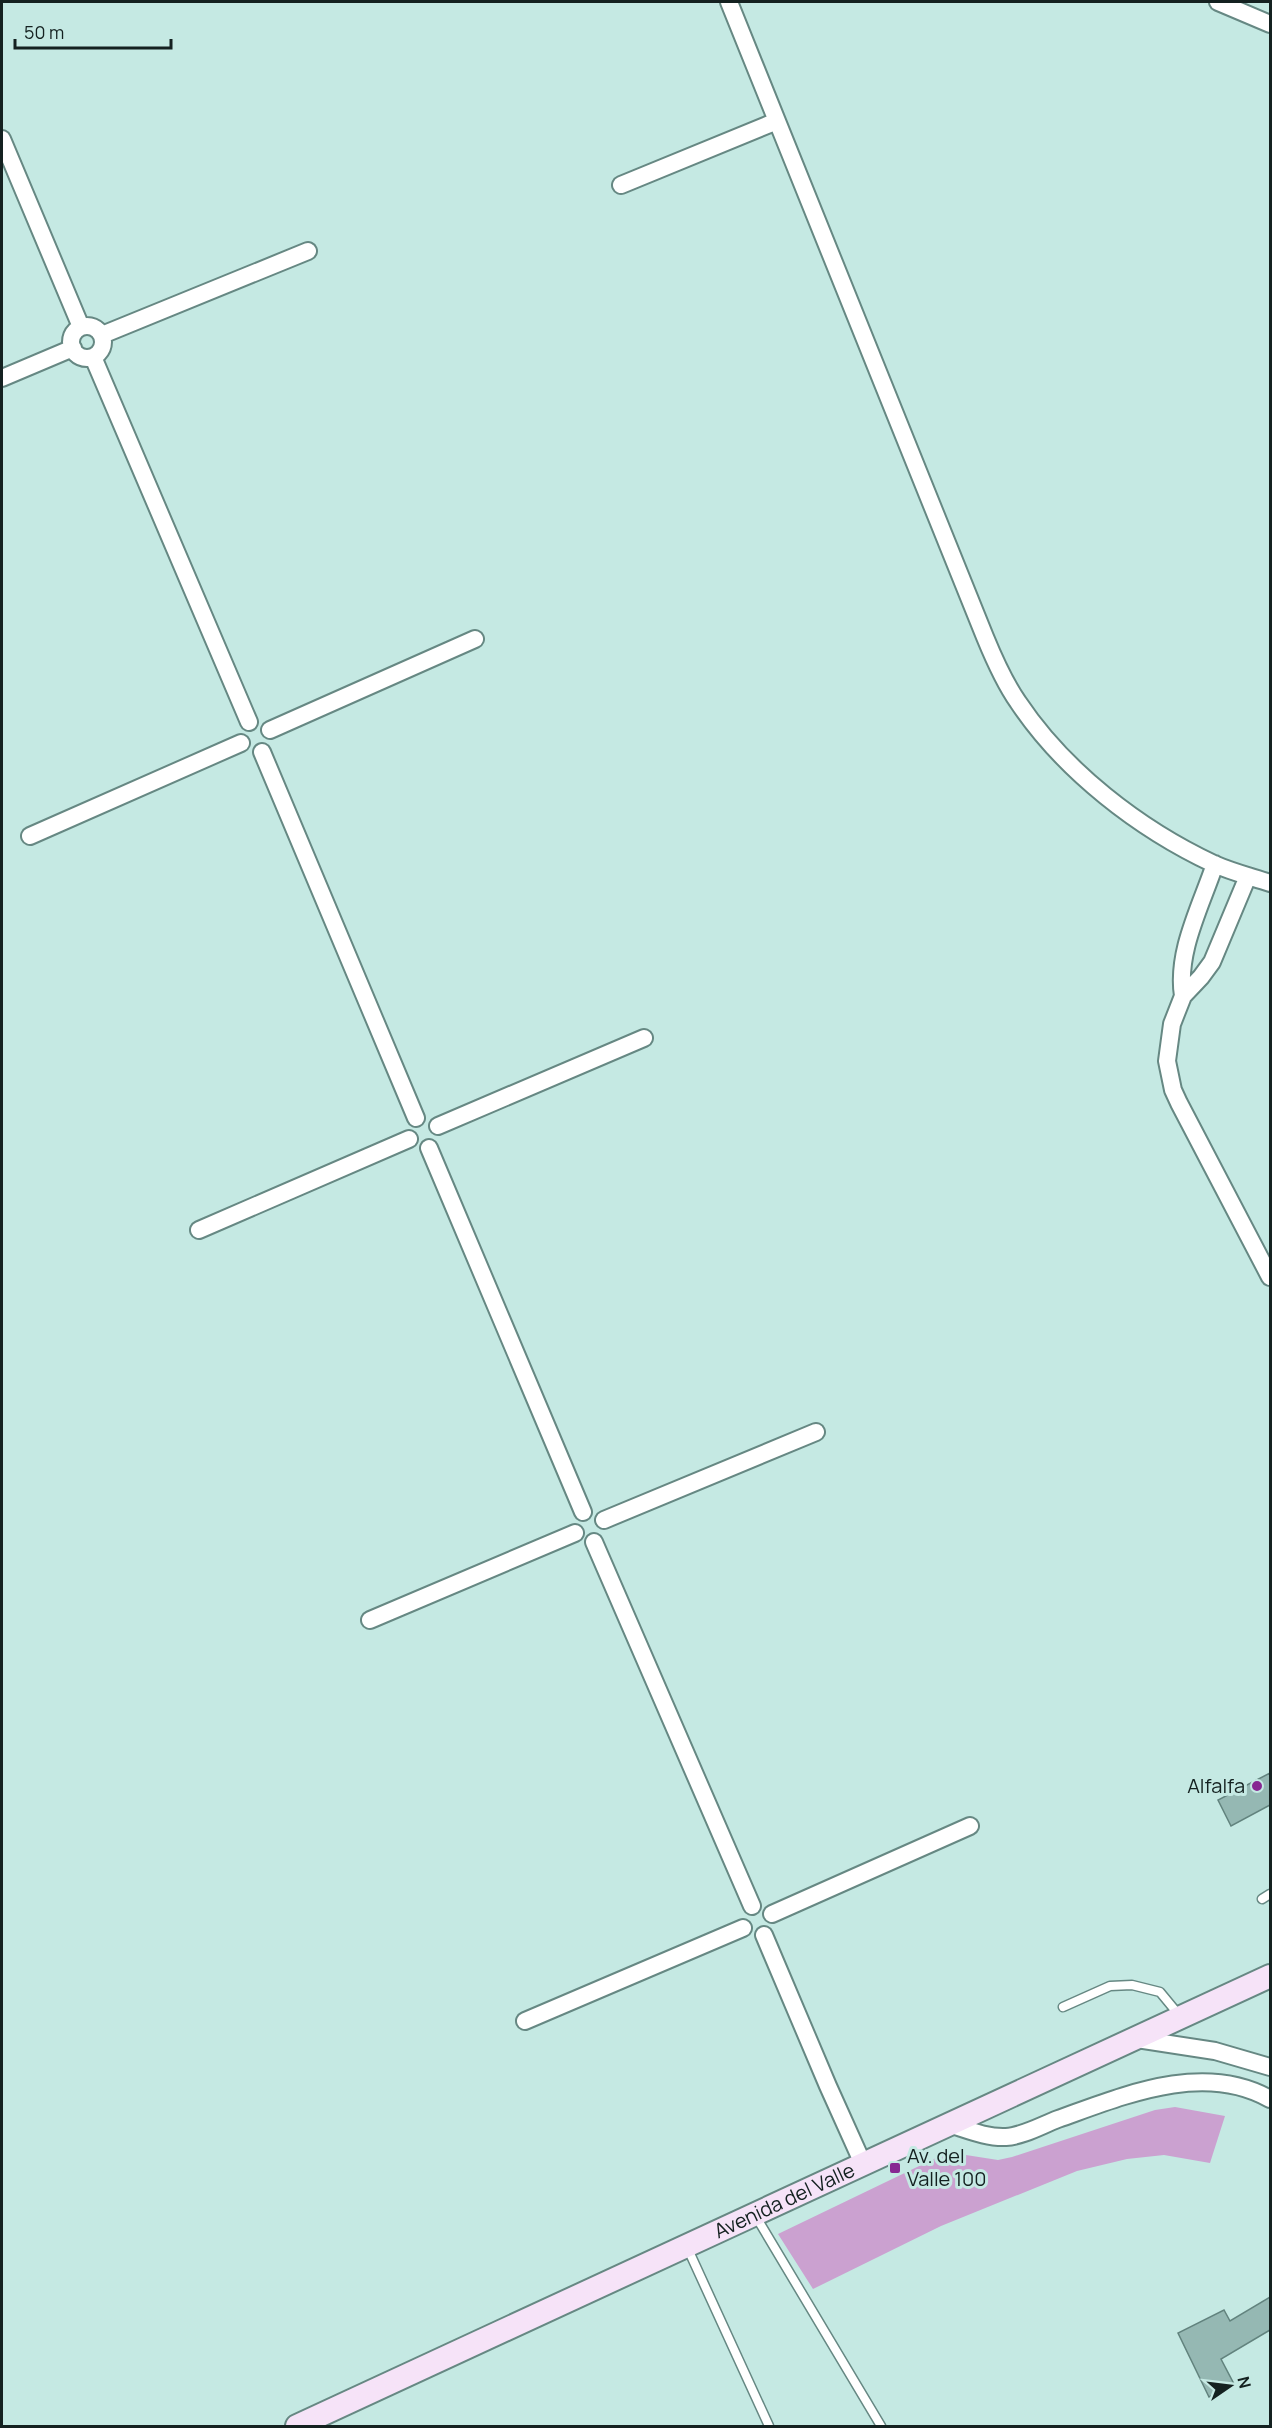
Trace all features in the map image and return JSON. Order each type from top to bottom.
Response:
[{"type":"street","points":[[729,2],[985,637],[1005,681],[1028,716],[1085,778],[1134,816],[1170,840],[1215,864],[1270,883]]},
{"type":"street","points":[[1218,2],[1270,24]]},
{"type":"street","points":[[621,185],[777,121]]},
{"type":"street","points":[[2,139],[81,327]]},
{"type":"street","points":[[102,335],[308,251]]},
{"type":"street","points":[[81,327],[95,328],[102,335],[101,350],[93,357],[83,357],[73,348],[72,338],[81,327]]},
{"type":"street","points":[[2,378],[73,348]]},
{"type":"street","points":[[93,357],[249,722]]},
{"type":"street","points":[[270,730],[475,639]]},
{"type":"street","points":[[259,721],[270,730],[269,745],[262,752],[248,751],[241,743],[240,733],[249,722],[259,721]]},
{"type":"street","points":[[30,836],[241,743]]},
{"type":"street","points":[[262,752],[416,1118]]},
{"type":"street","points":[[1215,864],[1183,959],[1181,983],[1183,996],[1171,1030],[1168,1049],[1169,1076],[1173,1090],[1270,1277]]},
{"type":"street","points":[[1183,996],[1212,962],[1248,876]]},
{"type":"street","points":[[438,1126],[644,1038]]},
{"type":"street","points":[[426,1117],[438,1126],[440,1131],[437,1141],[429,1148],[415,1146],[409,1139],[408,1130],[416,1118],[426,1117]]},
{"type":"street","points":[[199,1230],[409,1139]]},
{"type":"street","points":[[429,1148],[582,1512]]},
{"type":"street","points":[[604,1520],[816,1432]]},
{"type":"street","points":[[592,1510],[598,1512],[604,1520],[603,1535],[594,1542],[581,1540],[575,1533],[576,1518],[582,1512],[592,1510]]},
{"type":"street","points":[[370,1620],[575,1533]]},
{"type":"street","points":[[594,1542],[752,1906]]},
{"type":"street","points":[[772,1914],[970,1826]]},
{"type":"street","points":[[752,1906],[766,1907],[772,1914],[773,1924],[764,1935],[754,1937],[743,1928],[742,1917],[752,1906]]},
{"type":"street","points":[[525,2021],[743,1928]]},
{"type":"street","points":[[764,1935],[864,2166]]},
{"type":"street","name":"Avenida del Valle","points":[[297,2427],[1270,1976]]},
{"type":"street","points":[[1137,2039],[1215,2051],[1270,2067]]},
{"type":"street","points":[[952,2125],[1005,2137],[1139,2091],[1186,2083],[1201,2082],[1234,2086],[1270,2099]]},
{"type":"lane","points":[[1063,2007],[1110,1986],[1132,1985],[1160,1992],[1181,2018]]},
{"type":"lane","points":[[755,2215],[881,2427]]},
{"type":"lane","points":[[687,2247],[769,2427]]},
{"type":"shaded area","points":[[1175,2107],[1225,2116],[1210,2163],[1164,2155],[1127,2159],[1077,2171],[941,2226],[813,2289],[778,2234],[942,2155],[953,2153],[998,2160],[1155,2110]]},
{"type":"building","name":"Alfalfa","points":[[1270,1773],[1270,1805],[1231,1826],[1218,1800]]},
{"type":"building","points":[[1270,2297],[1270,2330],[1221,2359],[1234,2384],[1209,2397],[1178,2333],[1224,2310],[1230,2321]]},
{"type":"place","name":"Alfalfa","points":[[1257,1786]]},
{"type":"place","name":"Av. del Valle 100","points":[[895,2168]]}]
